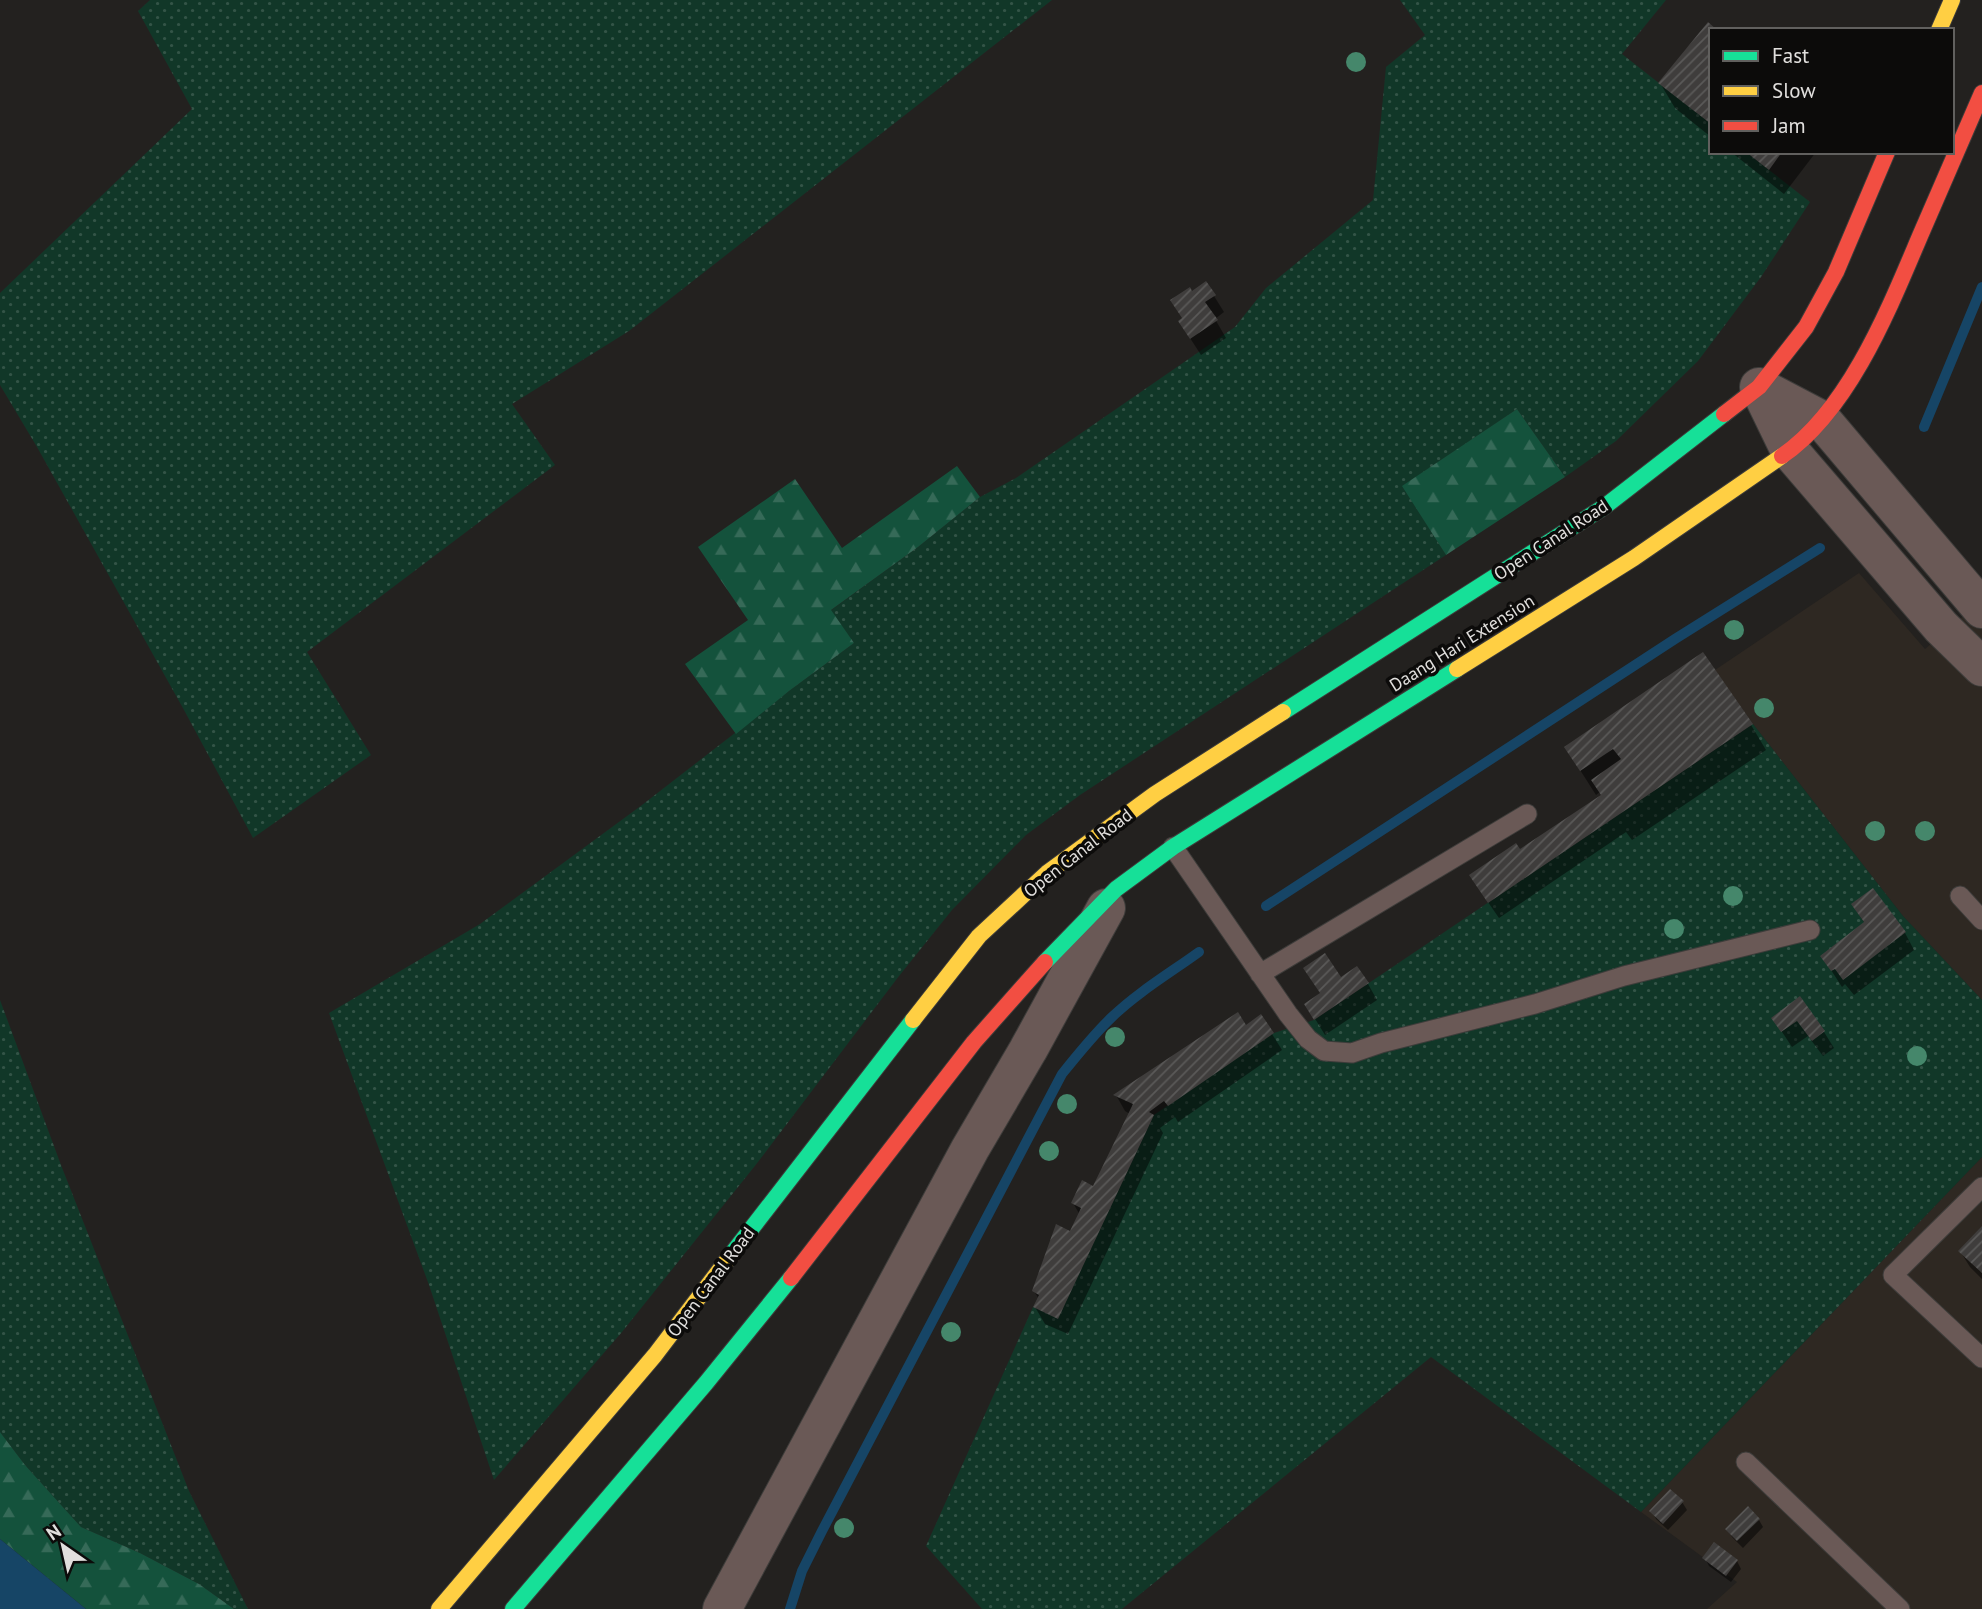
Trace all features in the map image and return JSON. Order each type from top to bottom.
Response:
[{"type":"main road","points":[[1941,28],[1952,0]]},
{"type":"main road","points":[[1822,420],[1859,368],[1891,304],[1982,93]]},
{"type":"main road","points":[[1759,387],[1806,327],[1836,272],[1886,154]]},
{"type":"main road","name":"Open Canal Road","points":[[439,1609],[655,1356],[792,1174],[979,936],[1047,873],[1155,794],[1604,507],[1759,387]]},
{"type":"main road","name":"Daang Hari Extension","points":[[1116,889],[1173,847],[1634,558],[1790,451],[1822,420]]},
{"type":"main road","points":[[513,1609],[706,1383],[974,1042],[1027,981],[1116,889]]},
{"type":"street","points":[[1759,387],[1822,420],[1982,609]]},
{"type":"street","points":[[1759,387],[1790,451],[1941,627],[1982,667]]},
{"type":"street","points":[[722,1609],[963,1161],[1028,1050],[1116,889]]},
{"type":"lane","points":[[1260,974],[1527,814]]},
{"type":"lane","points":[[1173,847],[1308,1039],[1324,1051],[1352,1053],[1381,1043],[1535,1004],[1624,976],[1810,930]]},
{"type":"lane","points":[[1960,896],[1982,920]]},
{"type":"lane","points":[[1982,1187],[1893,1275],[1982,1358]]},
{"type":"lane","points":[[1746,1462],[1900,1609]]},
{"type":"shaded area","points":[[1859,573],[1925,649],[1982,600],[1982,1000],[1903,916],[1753,724],[1715,670]]},
{"type":"shaded area","points":[[1982,1157],[1982,1609],[1707,1609],[1737,1582],[1641,1512]]},
{"type":"green space","points":[[150,0],[1052,0],[629,331],[512,404],[555,465],[307,652],[371,755],[253,838],[184,710],[0,385],[0,293],[192,109],[138,11]]},
{"type":"green space","points":[[1400,0],[1666,0],[1622,54],[1709,122],[1709,154],[1749,154],[1810,202],[1761,277],[1698,361],[1616,441],[1565,477],[1517,409],[1403,486],[1446,555],[1080,795],[1026,835],[952,910],[758,1162],[622,1332],[494,1480],[429,1285],[329,1013],[480,924],[642,805],[854,643],[830,611],[918,547],[980,497],[1016,478],[1235,327],[1266,288],[1373,200],[1386,67],[1425,35]]},
{"type":"green space","points":[[1517,409],[1565,477],[1446,555],[1402,486]]},
{"type":"green space","points":[[957,466],[980,497],[918,547],[831,610],[854,643],[736,734],[685,664],[748,620],[698,547],[795,479],[842,548]]},
{"type":"green space","points":[[1753,724],[1903,916],[1982,1000],[1982,1157],[1641,1512],[1431,1357],[1122,1609],[982,1609],[926,1546],[1033,1307],[1058,1318],[1154,1115],[1274,1033],[1314,1020]]},
{"type":"green space","points":[[0,1000],[61,1165],[189,1491],[248,1609],[234,1609],[199,1584],[140,1553],[81,1527],[25,1465],[0,1432]]},
{"type":"green space","points":[[0,1432],[25,1465],[81,1527],[140,1553],[199,1584],[234,1609],[86,1609],[0,1539]]},
{"type":"water","points":[[0,1539],[86,1609],[0,1609]]},
{"type":"building","points":[[1708,22],[1715,28],[1709,28],[1709,122],[1658,83]]},
{"type":"building","points":[[1749,154],[1781,154],[1769,170]]},
{"type":"building","points":[[1206,281],[1216,295],[1205,302],[1218,320],[1190,339],[1178,321],[1182,318],[1170,300],[1190,287],[1192,291]]},
{"type":"building","points":[[1703,652],[1753,724],[1488,903],[1469,875],[1516,843],[1520,849],[1601,795],[1591,780],[1621,759],[1613,749],[1580,771],[1564,747]]},
{"type":"building","points":[[1873,888],[1906,932],[1843,980],[1835,969],[1831,971],[1820,956],[1864,922],[1851,904]]},
{"type":"building","points":[[1325,953],[1341,977],[1357,966],[1369,983],[1314,1020],[1304,1004],[1320,993],[1303,968]]},
{"type":"building","points":[[1800,996],[1825,1031],[1812,1041],[1797,1021],[1781,1032],[1771,1018]]},
{"type":"building","points":[[1238,1012],[1246,1025],[1261,1014],[1274,1033],[1168,1106],[1164,1101],[1149,1112],[1154,1115],[1058,1319],[1033,1307],[1039,1295],[1032,1291],[1056,1224],[1070,1231],[1081,1208],[1071,1203],[1082,1180],[1093,1186],[1133,1104],[1113,1095]]},
{"type":"building","points":[[1982,1226],[1982,1273],[1958,1251]]},
{"type":"building","points":[[1670,1489],[1684,1501],[1663,1524],[1649,1511]]},
{"type":"building","points":[[1748,1506],[1760,1519],[1737,1541],[1725,1529]]},
{"type":"building","points":[[1714,1542],[1738,1560],[1726,1576],[1702,1558]]},
{"type":"waterway","points":[[1924,427],[1982,287]]},
{"type":"waterway","points":[[1266,906],[1675,639],[1820,548]]},
{"type":"waterway","points":[[790,1609],[802,1571],[822,1531],[1062,1074],[1092,1037],[1122,1008],[1199,952]]},
{"type":"traffic: fast","points":[[1283,712],[1604,507],[1724,414]]},
{"type":"traffic: fast","points":[[1045,962],[1116,889],[1173,847],[1457,669]]},
{"type":"traffic: fast","points":[[731,1255],[913,1020]]},
{"type":"traffic: fast","points":[[513,1609],[706,1383],[791,1278]]},
{"type":"traffic: slow","points":[[1940,28],[1952,0]]},
{"type":"traffic: slow","points":[[1457,669],[1634,558],[1782,456]]},
{"type":"traffic: slow","points":[[913,1020],[979,936],[1047,873],[1155,794],[1283,712]]},
{"type":"traffic: slow","points":[[439,1609],[655,1355],[731,1255]]},
{"type":"traffic: jam","points":[[1782,456],[1806,436],[1827,412],[1865,356],[1895,295],[1982,93]]},
{"type":"traffic: jam","points":[[1724,414],[1759,387],[1806,327],[1836,272],[1886,154]]},
{"type":"traffic: jam","points":[[791,1278],[974,1042],[1045,962]]}]
